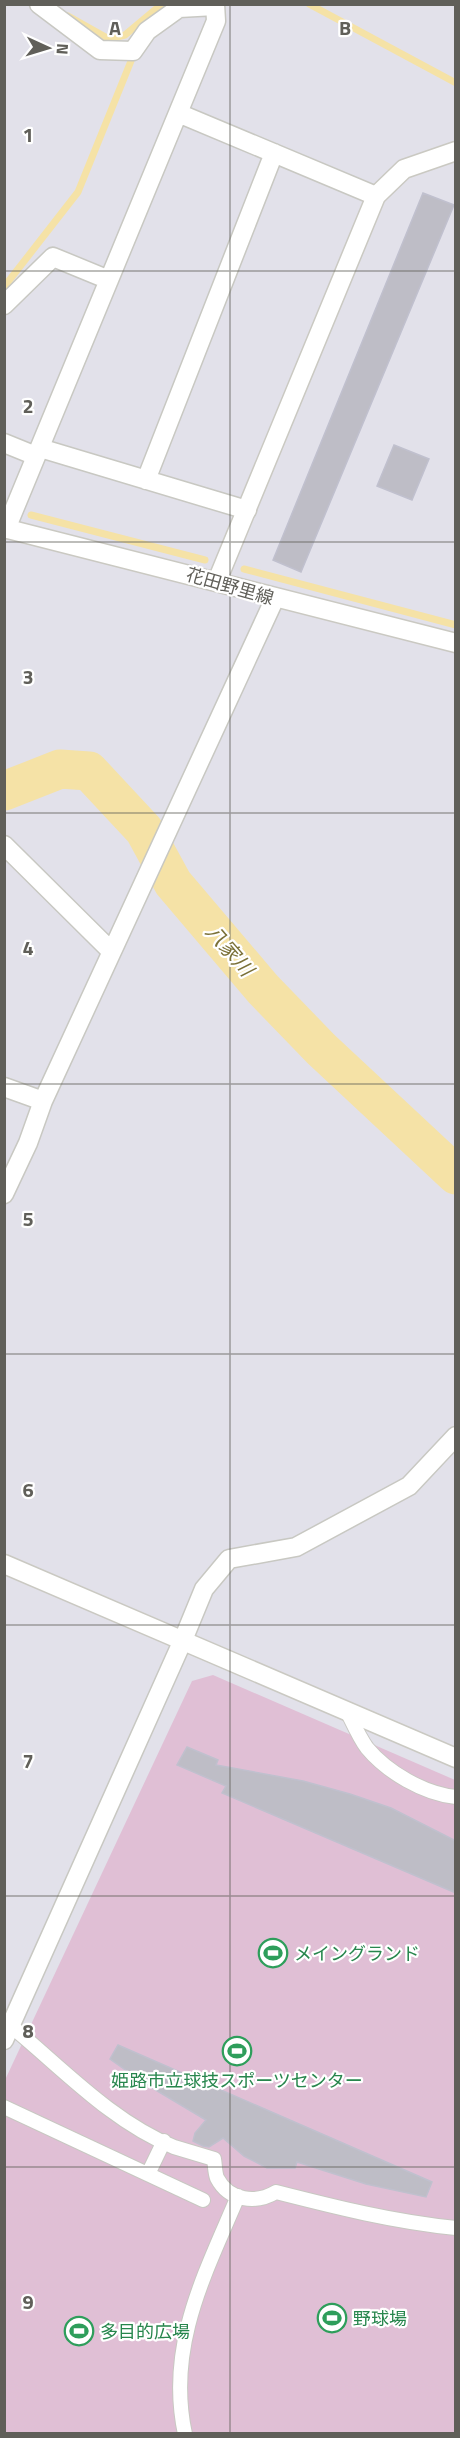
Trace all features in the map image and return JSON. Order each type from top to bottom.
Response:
[{"type":"street","points":[[5,529],[216,21],[215,5],[179,8],[147,31],[133,51],[100,50],[39,4]]},
{"type":"street","points":[[178,113],[376,196]]},
{"type":"street","points":[[217,581],[376,196],[404,169],[456,151]]},
{"type":"street","points":[[146,480],[274,153]]},
{"type":"street","points":[[4,305],[53,257],[109,280]]},
{"type":"street","points":[[4,443],[146,480],[247,510]]},
{"type":"street","name":"花田野里線","points":[[5,529],[456,643]]},
{"type":"street","points":[[4,1194],[111,951],[275,598]]},
{"type":"street","points":[[4,845],[111,951]]},
{"type":"street","points":[[4,1087],[43,1101]]},
{"type":"street","points":[[8,2033],[204,1589],[229,1559],[296,1547],[409,1486],[456,1436]]},
{"type":"street","points":[[4,1564],[456,1758]]},
{"type":"lane","points":[[347,1711],[366,1747],[379,1760],[405,1779],[426,1789],[456,1797]]},
{"type":"lane","points":[[8,2033],[98,2101],[143,2131],[214,2159],[217,2178],[229,2192],[246,2200],[265,2199],[276,2192],[350,2211],[418,2224],[456,2228]]},
{"type":"lane","points":[[4,2107],[203,2200]]},
{"type":"lane","points":[[148,2174],[164,2141]]},
{"type":"lane","points":[[185,2433],[180,2403],[184,2338],[194,2299],[238,2196]]},
{"type":"shaded area","name":"姫路市立球技スポーツセンター","points":[[213,1675],[455,1780],[455,2433],[5,2434],[5,2080],[192,1681]]},
{"type":"building","points":[[423,193],[454,205],[301,572],[273,560]]},
{"type":"building","points":[[394,445],[429,459],[412,500],[377,486]]},
{"type":"building","points":[[187,1747],[218,1760],[216,1765],[303,1781],[391,1808],[456,1841],[456,1893],[222,1793],[226,1786],[177,1765]]},
{"type":"building","points":[[118,2045],[432,2182],[426,2197],[366,2184],[297,2162],[295,2168],[267,2168],[244,2156],[223,2138],[209,2147],[203,2146],[193,2141],[195,2133],[206,2120],[144,2083],[110,2059]]},
{"type":"waterway","points":[[68,16],[109,39],[125,35],[162,4]]},
{"type":"waterway","points":[[309,4],[456,83]]},
{"type":"waterway","points":[[4,287],[78,192],[131,61]]},
{"type":"waterway","points":[[31,515],[205,560]]},
{"type":"waterway","points":[[244,569],[456,625]]},
{"type":"waterway","name":"八家川","points":[[4,791],[60,769],[89,771],[144,830],[173,883],[263,989],[321,1049],[456,1175]]},
{"type":"place","name":"メイングランド","points":[[273,1953]]},
{"type":"place","name":"姫路市立球技スポーツセンター","points":[[237,2051]]},
{"type":"place","name":"野球場","points":[[332,2318]]},
{"type":"place","name":"多目的広場","points":[[79,2331]]}]
